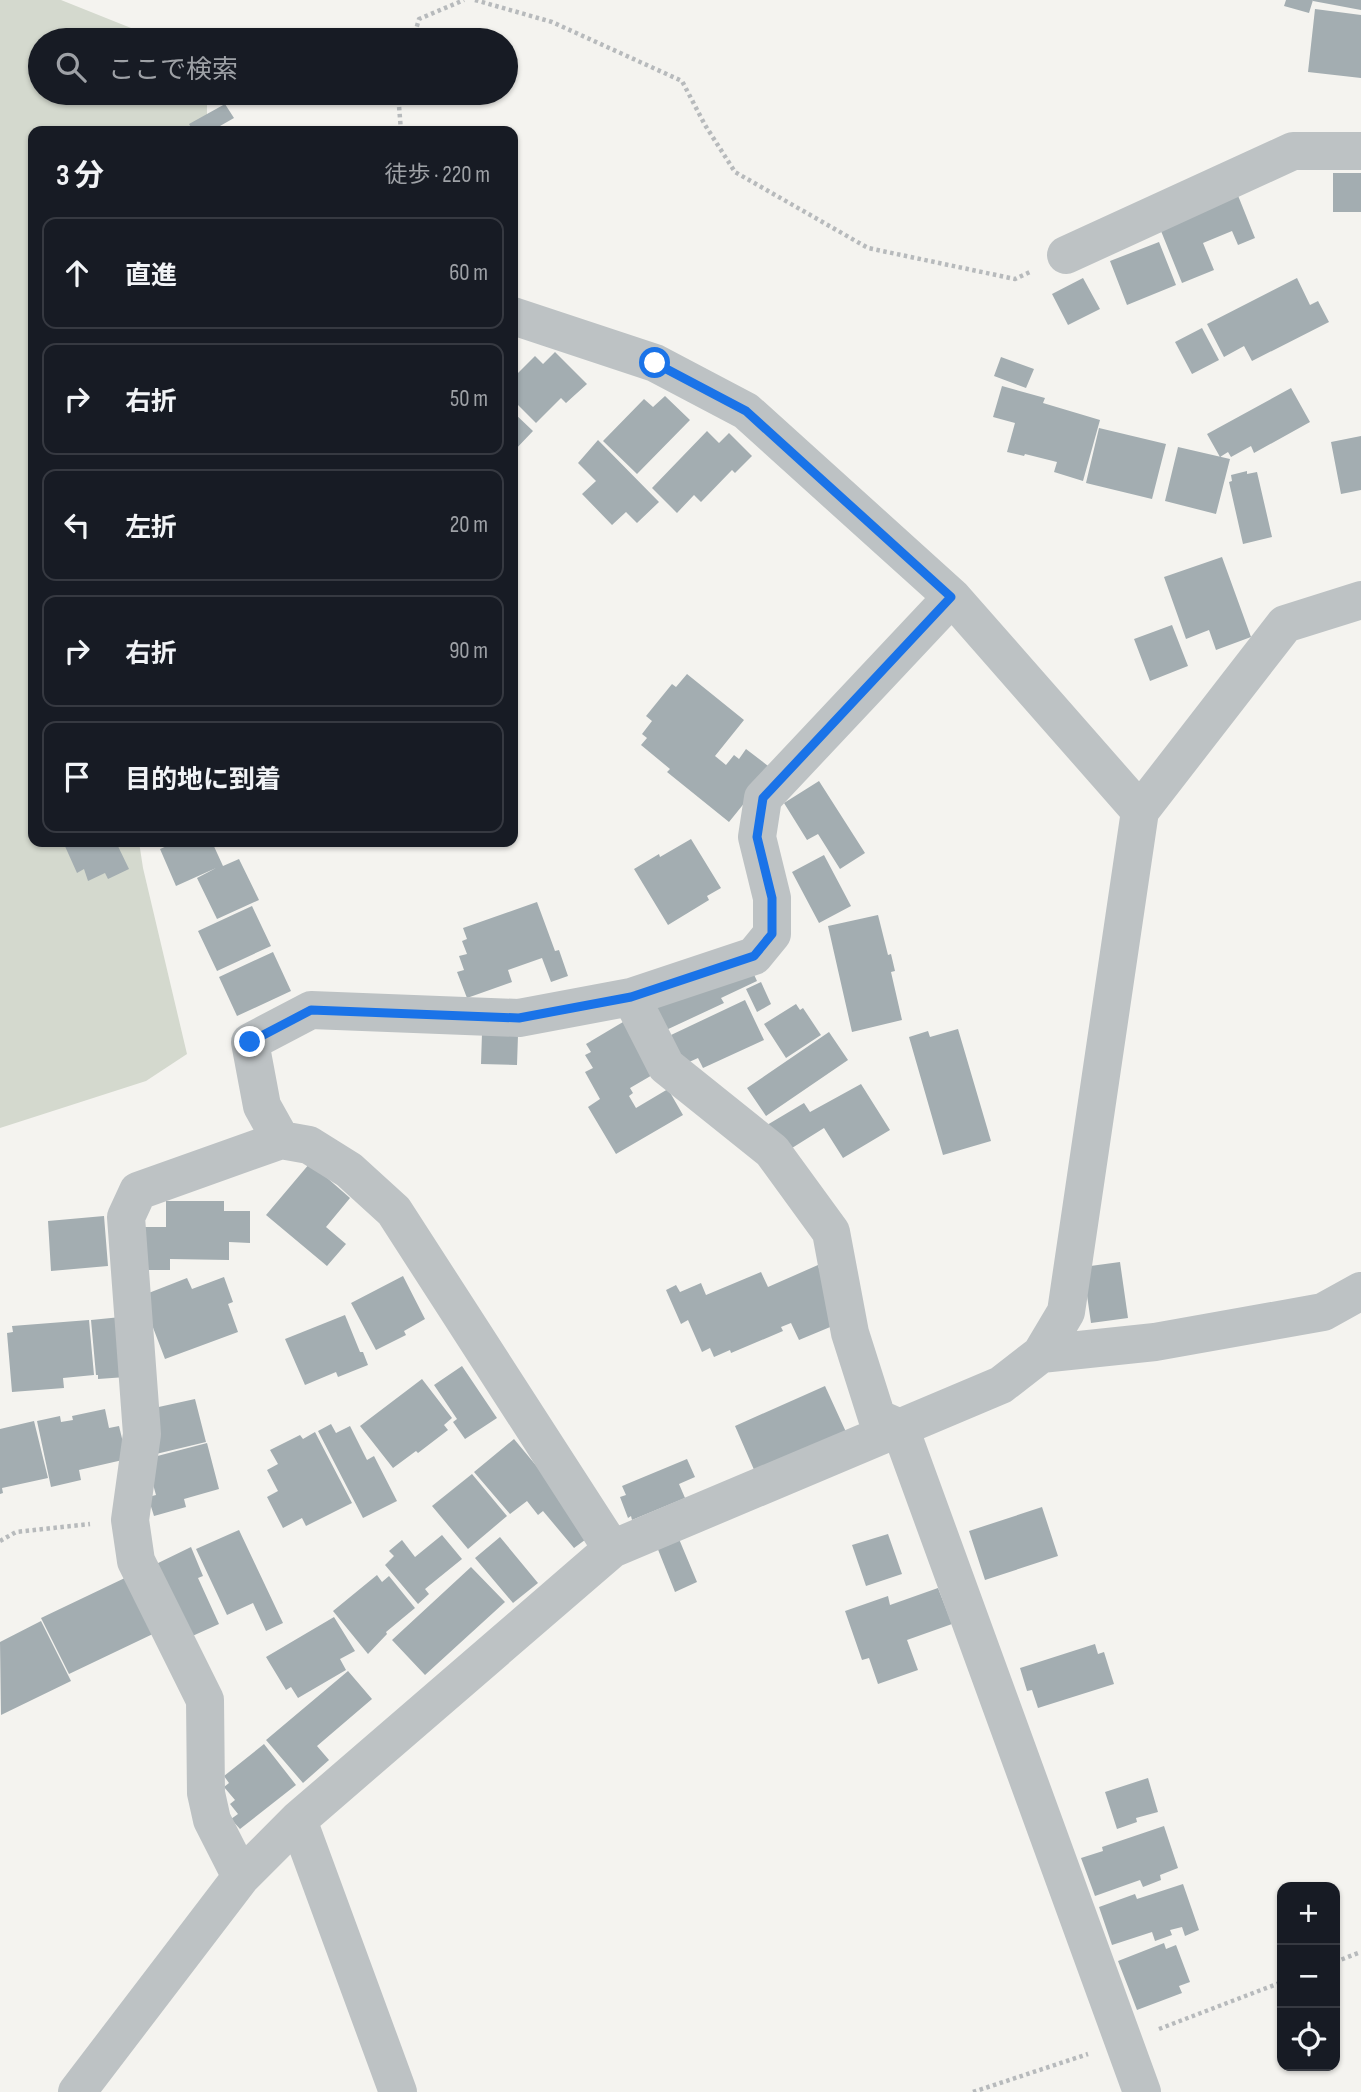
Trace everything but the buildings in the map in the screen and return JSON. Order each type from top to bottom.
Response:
[{"type":"street","points":[[1066,255],[1293,151],[1361,151]]},
{"type":"street","points":[[518,318],[655,363],[746,411],[951,597],[1140,811]]},
{"type":"street","points":[[281,1140],[262,1106],[250,1042],[311,1010],[519,1018],[631,997],[754,956],[772,934],[772,898],[757,837],[763,798],[951,597]]},
{"type":"street","points":[[77,2092],[241,1877],[298,1820],[612,1549],[1001,1385],[1041,1354],[1066,1312],[1140,811],[1285,624],[1361,600]]},
{"type":"street","points":[[631,997],[666,1066],[772,1151],[831,1232],[850,1333],[877,1418],[900,1427],[1142,2092]]},
{"type":"street","points":[[241,1877],[212,1820],[206,1793],[205,1700],[136,1561],[130,1520],[142,1434],[126,1217],[138,1191],[281,1140],[309,1145],[349,1170],[394,1211],[612,1549]]},
{"type":"street","points":[[1041,1354],[1155,1342],[1323,1311],[1361,1292]]},
{"type":"street","points":[[298,1820],[398,2092]]},
{"type":"path","points":[[416,28],[419,19],[464,0]]},
{"type":"path","points":[[475,0],[552,22],[682,80],[705,125],[735,172],[868,248],[1015,279],[1066,255]]},
{"type":"path","points":[[399,105],[401,126]]},
{"type":"path","points":[[0,1541],[16,1532],[130,1520]]},
{"type":"path","points":[[1340,1960],[1361,1952]]},
{"type":"path","points":[[973,2092],[1124,2042],[1277,1984]]},
{"type":"shaded area","points":[[0,0],[61,0],[131,28],[28,28],[28,105],[207,105],[207,126],[28,126],[28,847],[140,847],[187,1054],[146,1081],[0,1128]]},
{"type":"route","points":[[250,1042],[311,1010],[519,1018],[631,997],[754,956],[772,934],[772,898],[757,837],[763,798],[951,597],[746,411],[655,363]]}]
